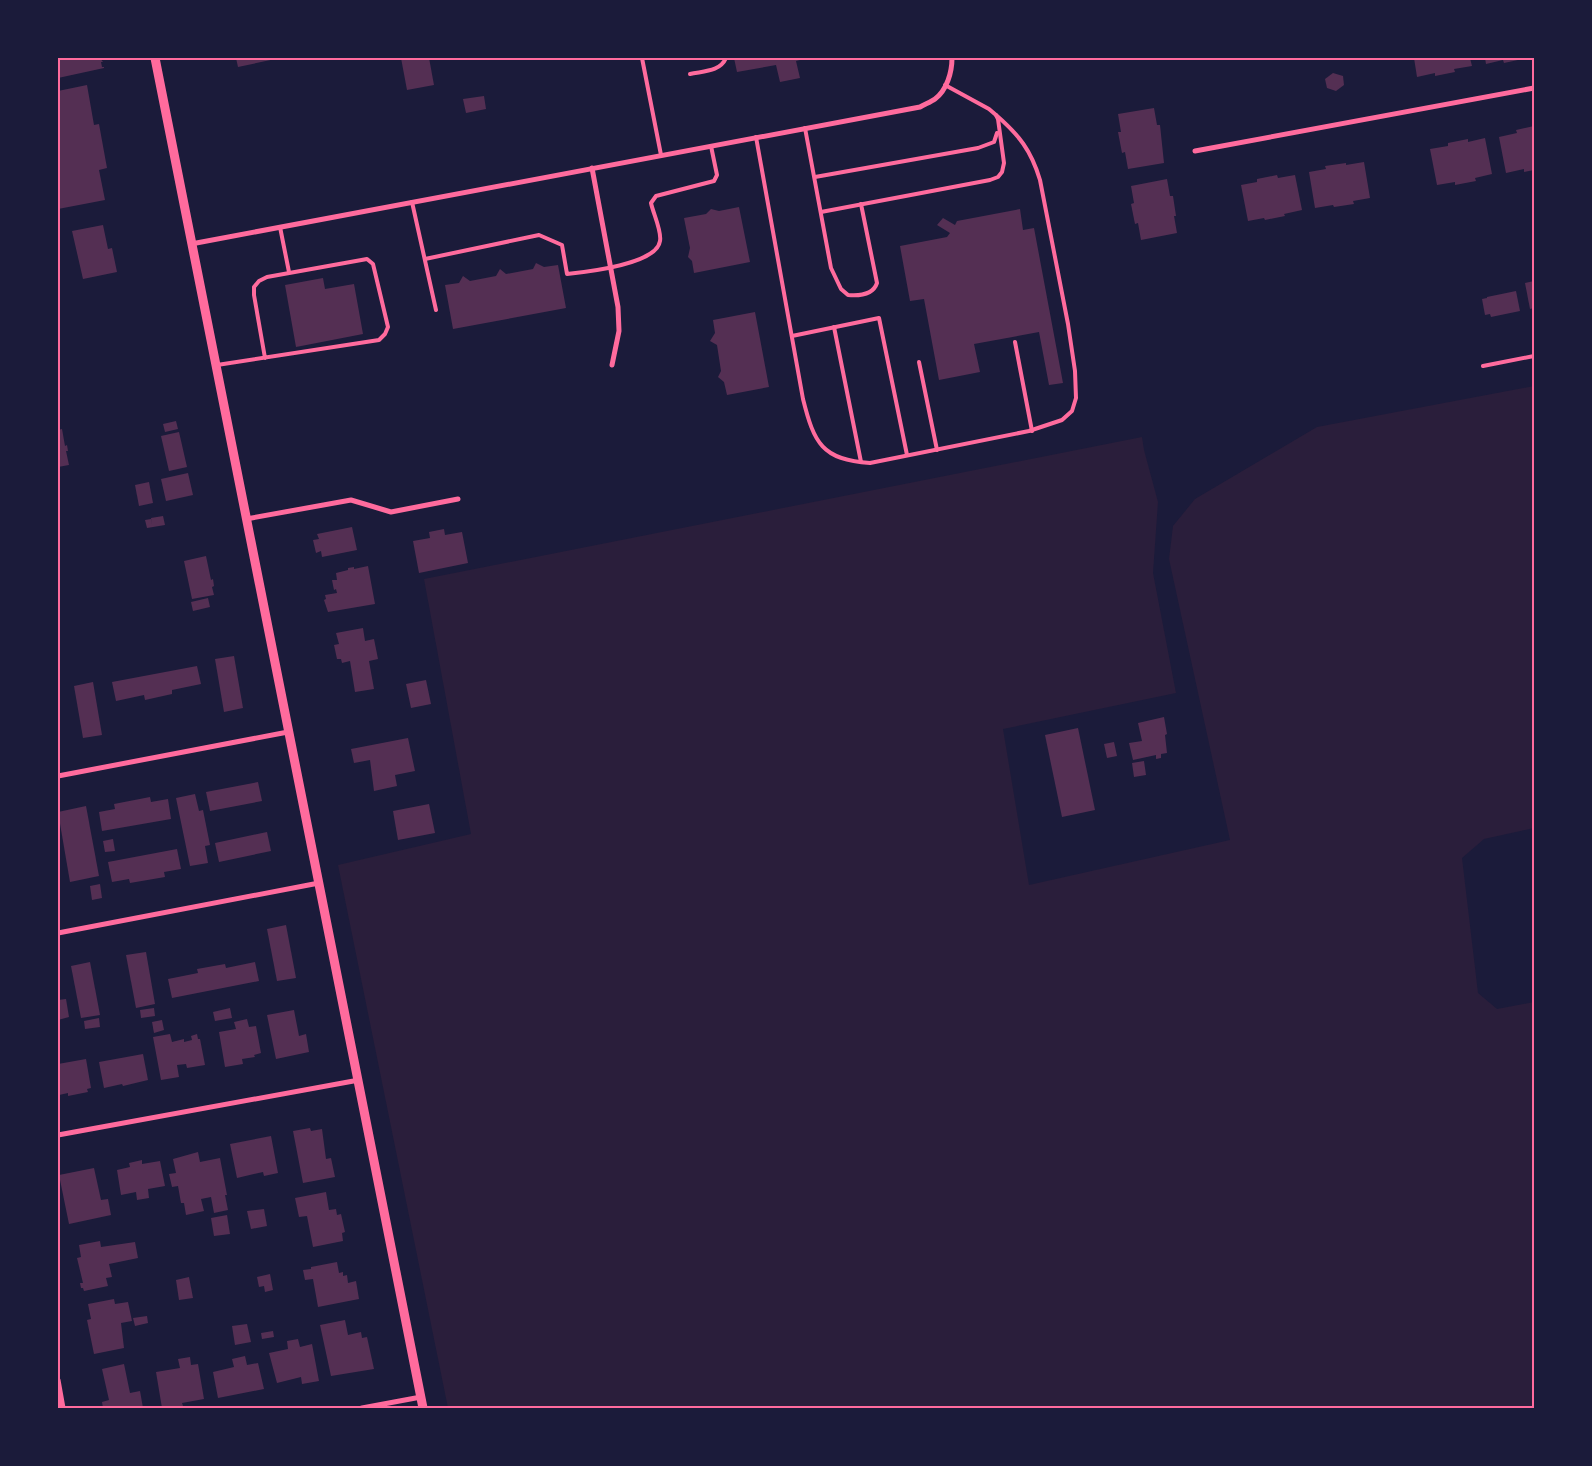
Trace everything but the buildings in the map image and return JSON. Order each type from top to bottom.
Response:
[{"type":"street","points":[[155,58],[423,1408]]},
{"type":"street","points":[[191,244],[920,107],[936,98],[945,85],[952,70],[952,58]]},
{"type":"street","points":[[1196,151],[1534,88]]},
{"type":"street","points":[[592,168],[618,307],[619,331],[612,365]]},
{"type":"street","points":[[245,519],[351,500],[392,512],[458,499]]},
{"type":"street","points":[[58,776],[288,732]]},
{"type":"street","points":[[58,933],[319,883]]},
{"type":"street","points":[[58,1135],[359,1080]]},
{"type":"street","points":[[58,1380],[63,1408]]},
{"type":"street","points":[[362,1408],[421,1397]]},
{"type":"lane","points":[[642,58],[661,155]]},
{"type":"lane","points":[[690,74],[722,66],[726,58]]},
{"type":"lane","points":[[756,137],[803,399],[809,424],[824,449],[836,456],[854,462],[870,463],[1032,430],[1062,420],[1072,411],[1076,398],[1075,371],[1050,228],[1036,166],[1022,141],[1013,130],[989,109],[945,85]]},
{"type":"lane","points":[[815,177],[978,148],[994,142],[999,124],[996,115]]},
{"type":"lane","points":[[805,128],[831,268],[841,289],[848,295],[868,294],[875,289],[877,283],[861,204]]},
{"type":"lane","points":[[821,212],[998,177],[1002,172],[1004,163],[998,131]]},
{"type":"lane","points":[[425,259],[539,235],[562,245],[567,274],[611,268],[651,253],[658,248],[660,242],[660,234],[652,203],[656,196],[714,181],[717,175],[711,146]]},
{"type":"lane","points":[[412,202],[436,310]]},
{"type":"lane","points":[[280,227],[290,272]]},
{"type":"lane","points":[[215,365],[265,358],[379,340],[385,334],[388,327],[373,264],[368,259],[290,272],[267,277],[259,281],[254,287],[265,358]]},
{"type":"lane","points":[[792,336],[879,318],[907,455]]},
{"type":"lane","points":[[834,327],[861,462]]},
{"type":"lane","points":[[1015,342],[1032,430]]},
{"type":"lane","points":[[1483,366],[1534,356]]},
{"type":"lane","points":[[919,362],[937,450]]},
{"type":"shaded area","points":[[1534,386],[1534,828],[1484,839],[1462,858],[1478,993],[1497,1009],[1534,1002],[1534,1408],[448,1408],[338,865],[471,834],[424,579],[1142,437],[1158,502],[1153,573],[1176,693],[1003,729],[1029,885],[1230,840],[1169,559],[1173,526],[1195,499],[1317,427]]}]
